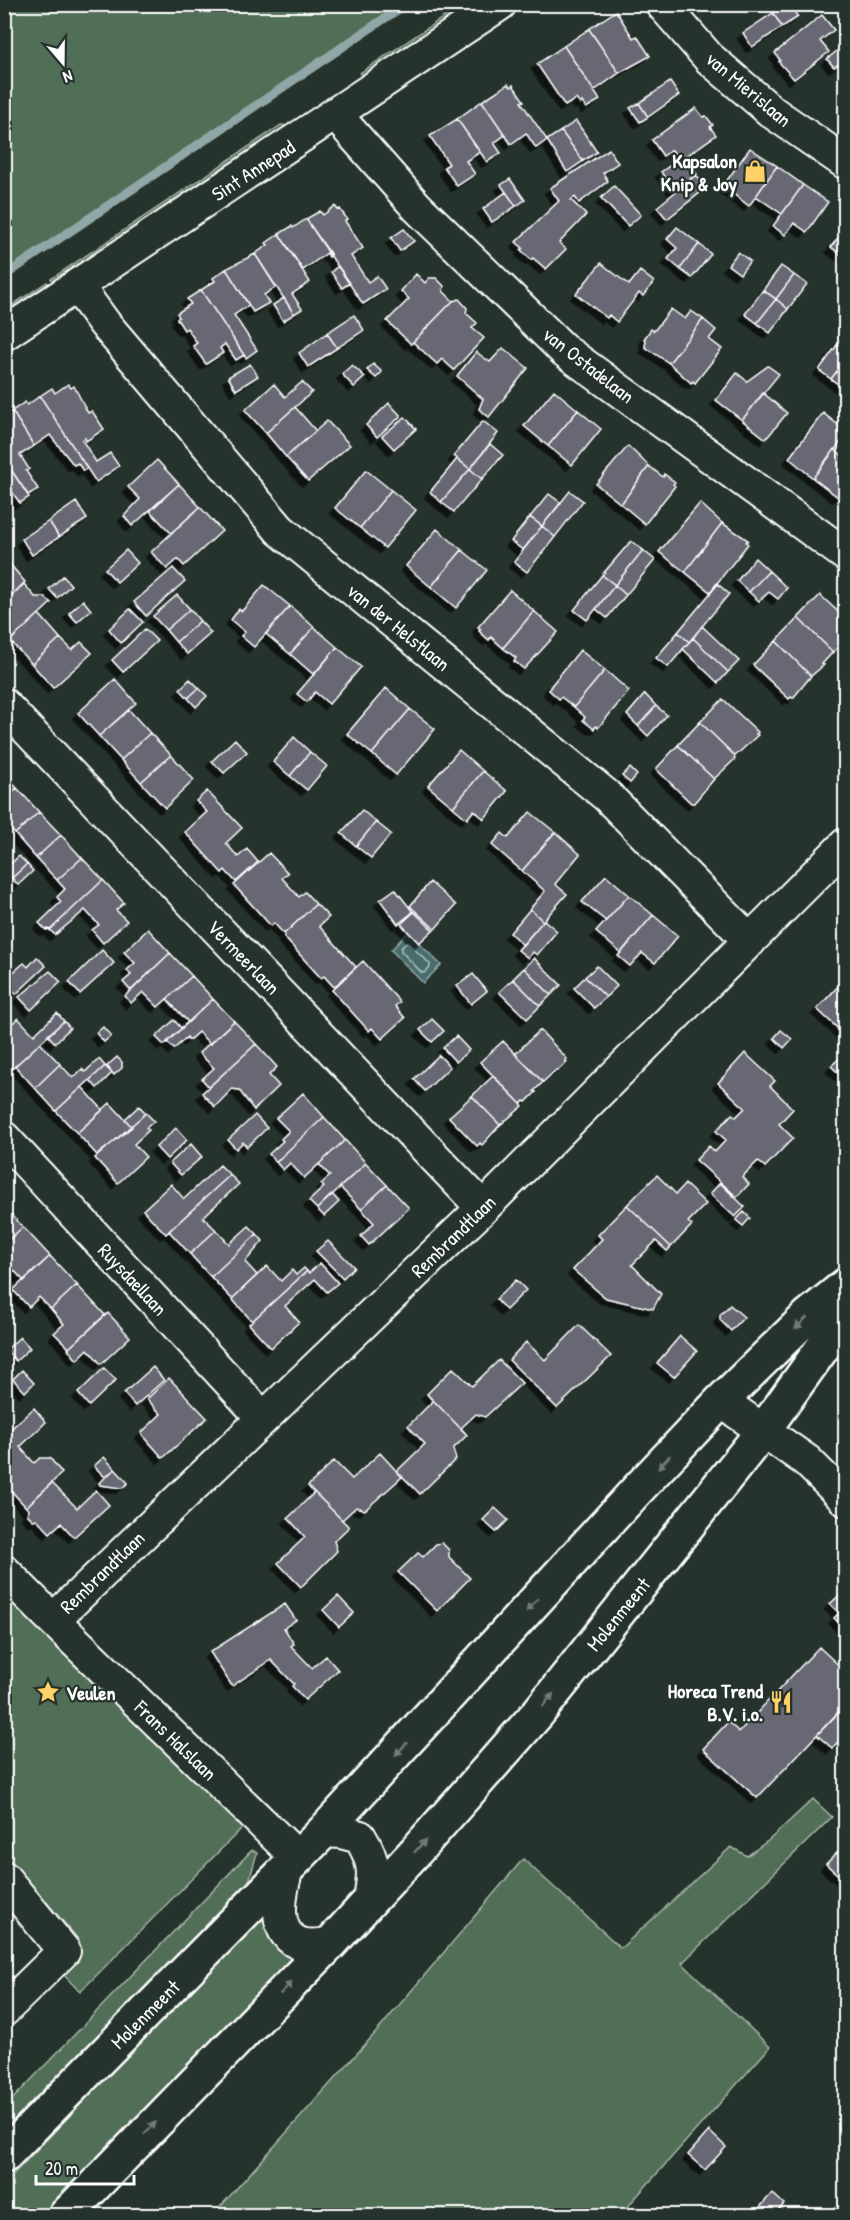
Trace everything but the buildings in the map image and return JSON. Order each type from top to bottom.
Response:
[{"type":"main road","name":"Molenmeent","points":[[4,2156],[324,1832],[721,1401],[808,1316],[846,1285]]},
{"type":"main road","name":"Molenmeent","points":[[65,2216],[330,1944],[538,1713],[763,1431],[831,1336],[846,1311]]},
{"type":"street","name":"Sint Annepad","points":[[4,334],[336,116],[500,4]]},
{"type":"street","name":"van Mierislaan","points":[[662,4],[709,58],[772,112],[846,164]]},
{"type":"street","name":"van Ostadelaan","points":[[336,116],[417,207],[565,351],[846,555]]},
{"type":"street","name":"van der Helstlaan","points":[[77,286],[119,341],[280,530],[607,796],[750,941]]},
{"type":"street","name":"Vermeerlaan","points":[[4,705],[483,1208]]},
{"type":"street","name":"Rembrandtlaan","points":[[52,1620],[483,1208],[846,844]]},
{"type":"street","name":"Ruysdaellaan","points":[[4,1138],[263,1418]]},
{"type":"street","points":[[721,1401],[807,1461],[846,1500]]},
{"type":"street","name":"Frans Halslaan","points":[[4,1570],[292,1864]]},
{"type":"street","points":[[324,1832],[341,1832],[360,1838],[370,1853],[374,1870],[370,1900]]},
{"type":"street","points":[[292,1864],[280,1894],[279,1915],[283,1928],[291,1938],[305,1945],[330,1944]]},
{"type":"street","points":[[4,1878],[64,1952],[4,2010]]},
{"type":"green space","points":[[5,4],[407,4],[407,5],[5,273]]},
{"type":"green space","points":[[462,5],[482,5],[366,82],[360,73]]},
{"type":"green space","points":[[281,125],[298,128],[57,288],[51,279]]},
{"type":"green space","points":[[47,282],[53,291],[5,323],[5,310]]},
{"type":"green space","points":[[4,1590],[217,1797],[243,1827],[80,1992],[60,1971],[74,1964],[79,1940],[5,1854]]},
{"type":"green space","points":[[813,1799],[832,1817],[682,1963],[770,2047],[620,2215],[212,2216],[379,2029],[523,1859],[621,1948],[731,1847],[747,1856],[769,1840]]},
{"type":"green space","points":[[252,1850],[257,1853],[247,1888],[5,2138],[5,2107]]},
{"type":"green space","points":[[262,1910],[307,1954],[52,2215],[5,2215],[4,2184],[166,2015]]},
{"type":"water","points":[[408,932],[441,965],[423,983],[391,950]]},
{"type":"waterway","points":[[4,276],[406,4]]},
{"type":"place","name":"Kapsalon Knip & Joy","points":[[755,171]]},
{"type":"place","name":"Veulen","points":[[48,1692]]},
{"type":"place","name":"Horeca Trend B.V. i.o.","points":[[781,1702]]}]
